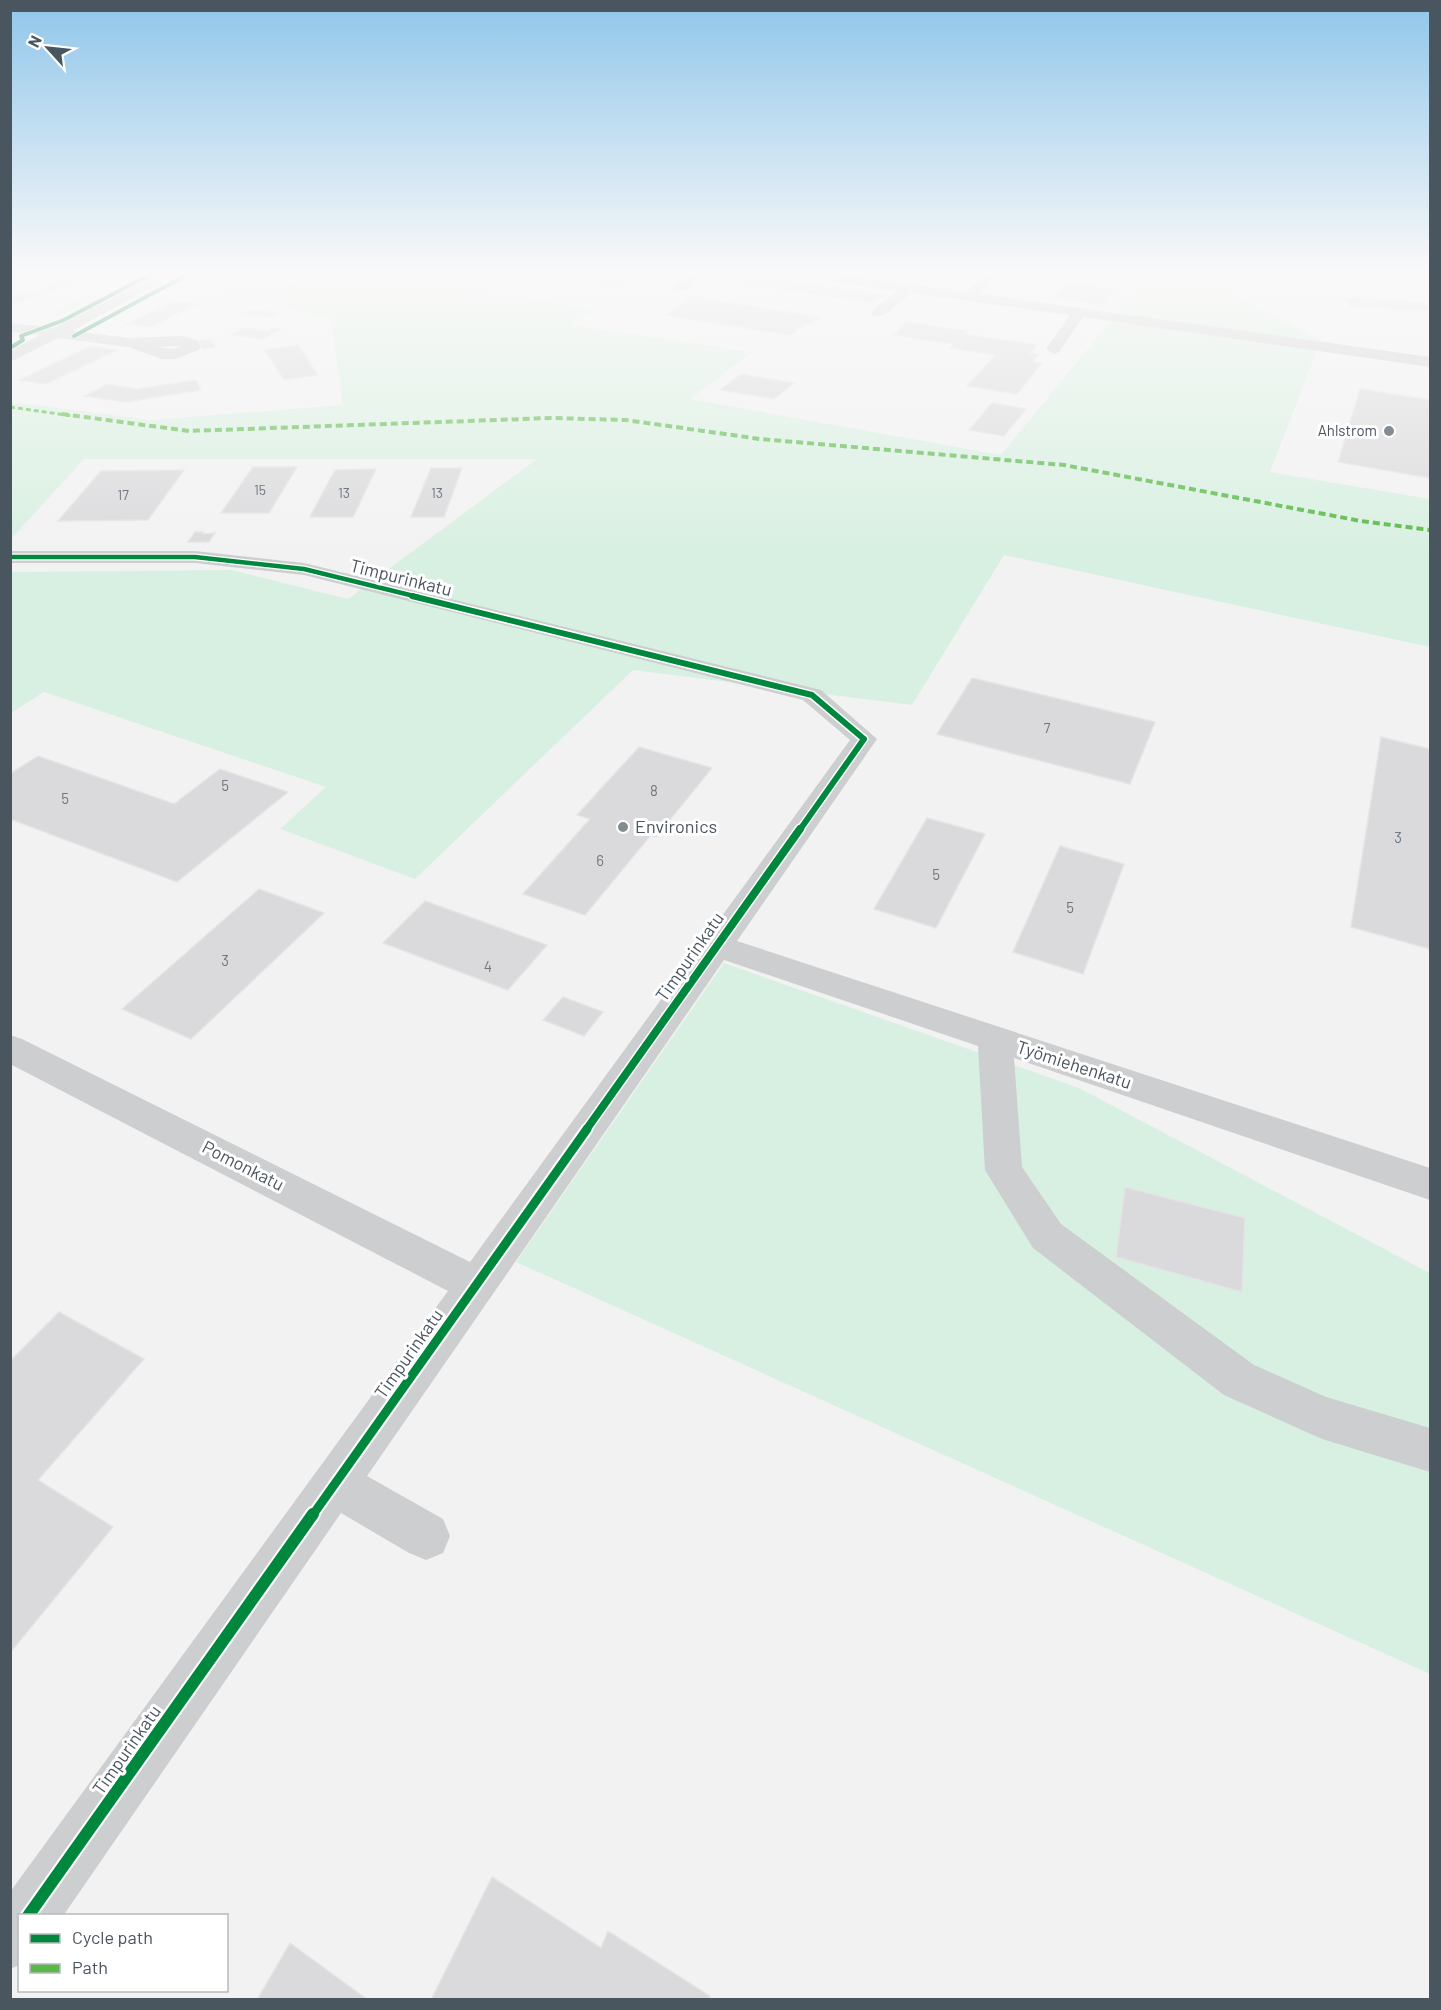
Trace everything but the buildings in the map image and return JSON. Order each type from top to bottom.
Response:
[{"type":"street","points":[[1408,376],[1410,367]]},
{"type":"street","name":"Timpurinkatu","points":[[10,557],[195,557],[304,569],[813,695],[864,739],[29,1914]]},
{"type":"street","name":"Työmiehenkatu","points":[[717,946],[1431,1184]]},
{"type":"street","points":[[995,1039],[1004,1170],[1047,1236],[1239,1380],[1322,1417],[1431,1450]]},
{"type":"street","name":"Pomonkatu","points":[[10,1048],[477,1285]]},
{"type":"street","points":[[335,1484],[426,1536]]},
{"type":"green space","points":[[338,367],[732,367],[690,399],[1001,455],[1073,367],[1311,367],[1270,472],[1430,499],[1430,647],[1004,555],[912,705],[633,670],[415,879],[280,829],[326,787],[44,692],[11,713],[11,572],[232,570],[348,599],[537,459],[84,459],[11,539],[11,402],[150,420],[343,405]]},
{"type":"green space","points":[[724,963],[1079,1088],[1430,1273],[1430,1674],[516,1262]]},
{"type":"marked path","points":[[10,407],[189,431],[551,418],[626,420],[760,439],[1064,465],[1361,521],[1430,530]]},
{"type":"cycle path","points":[[10,557],[195,557],[304,569],[812,695],[864,739],[29,1914]]},
{"type":"place","name":"Ahlstrom","points":[[1389,431]]},
{"type":"place","name":"Environics","points":[[623,827]]}]
